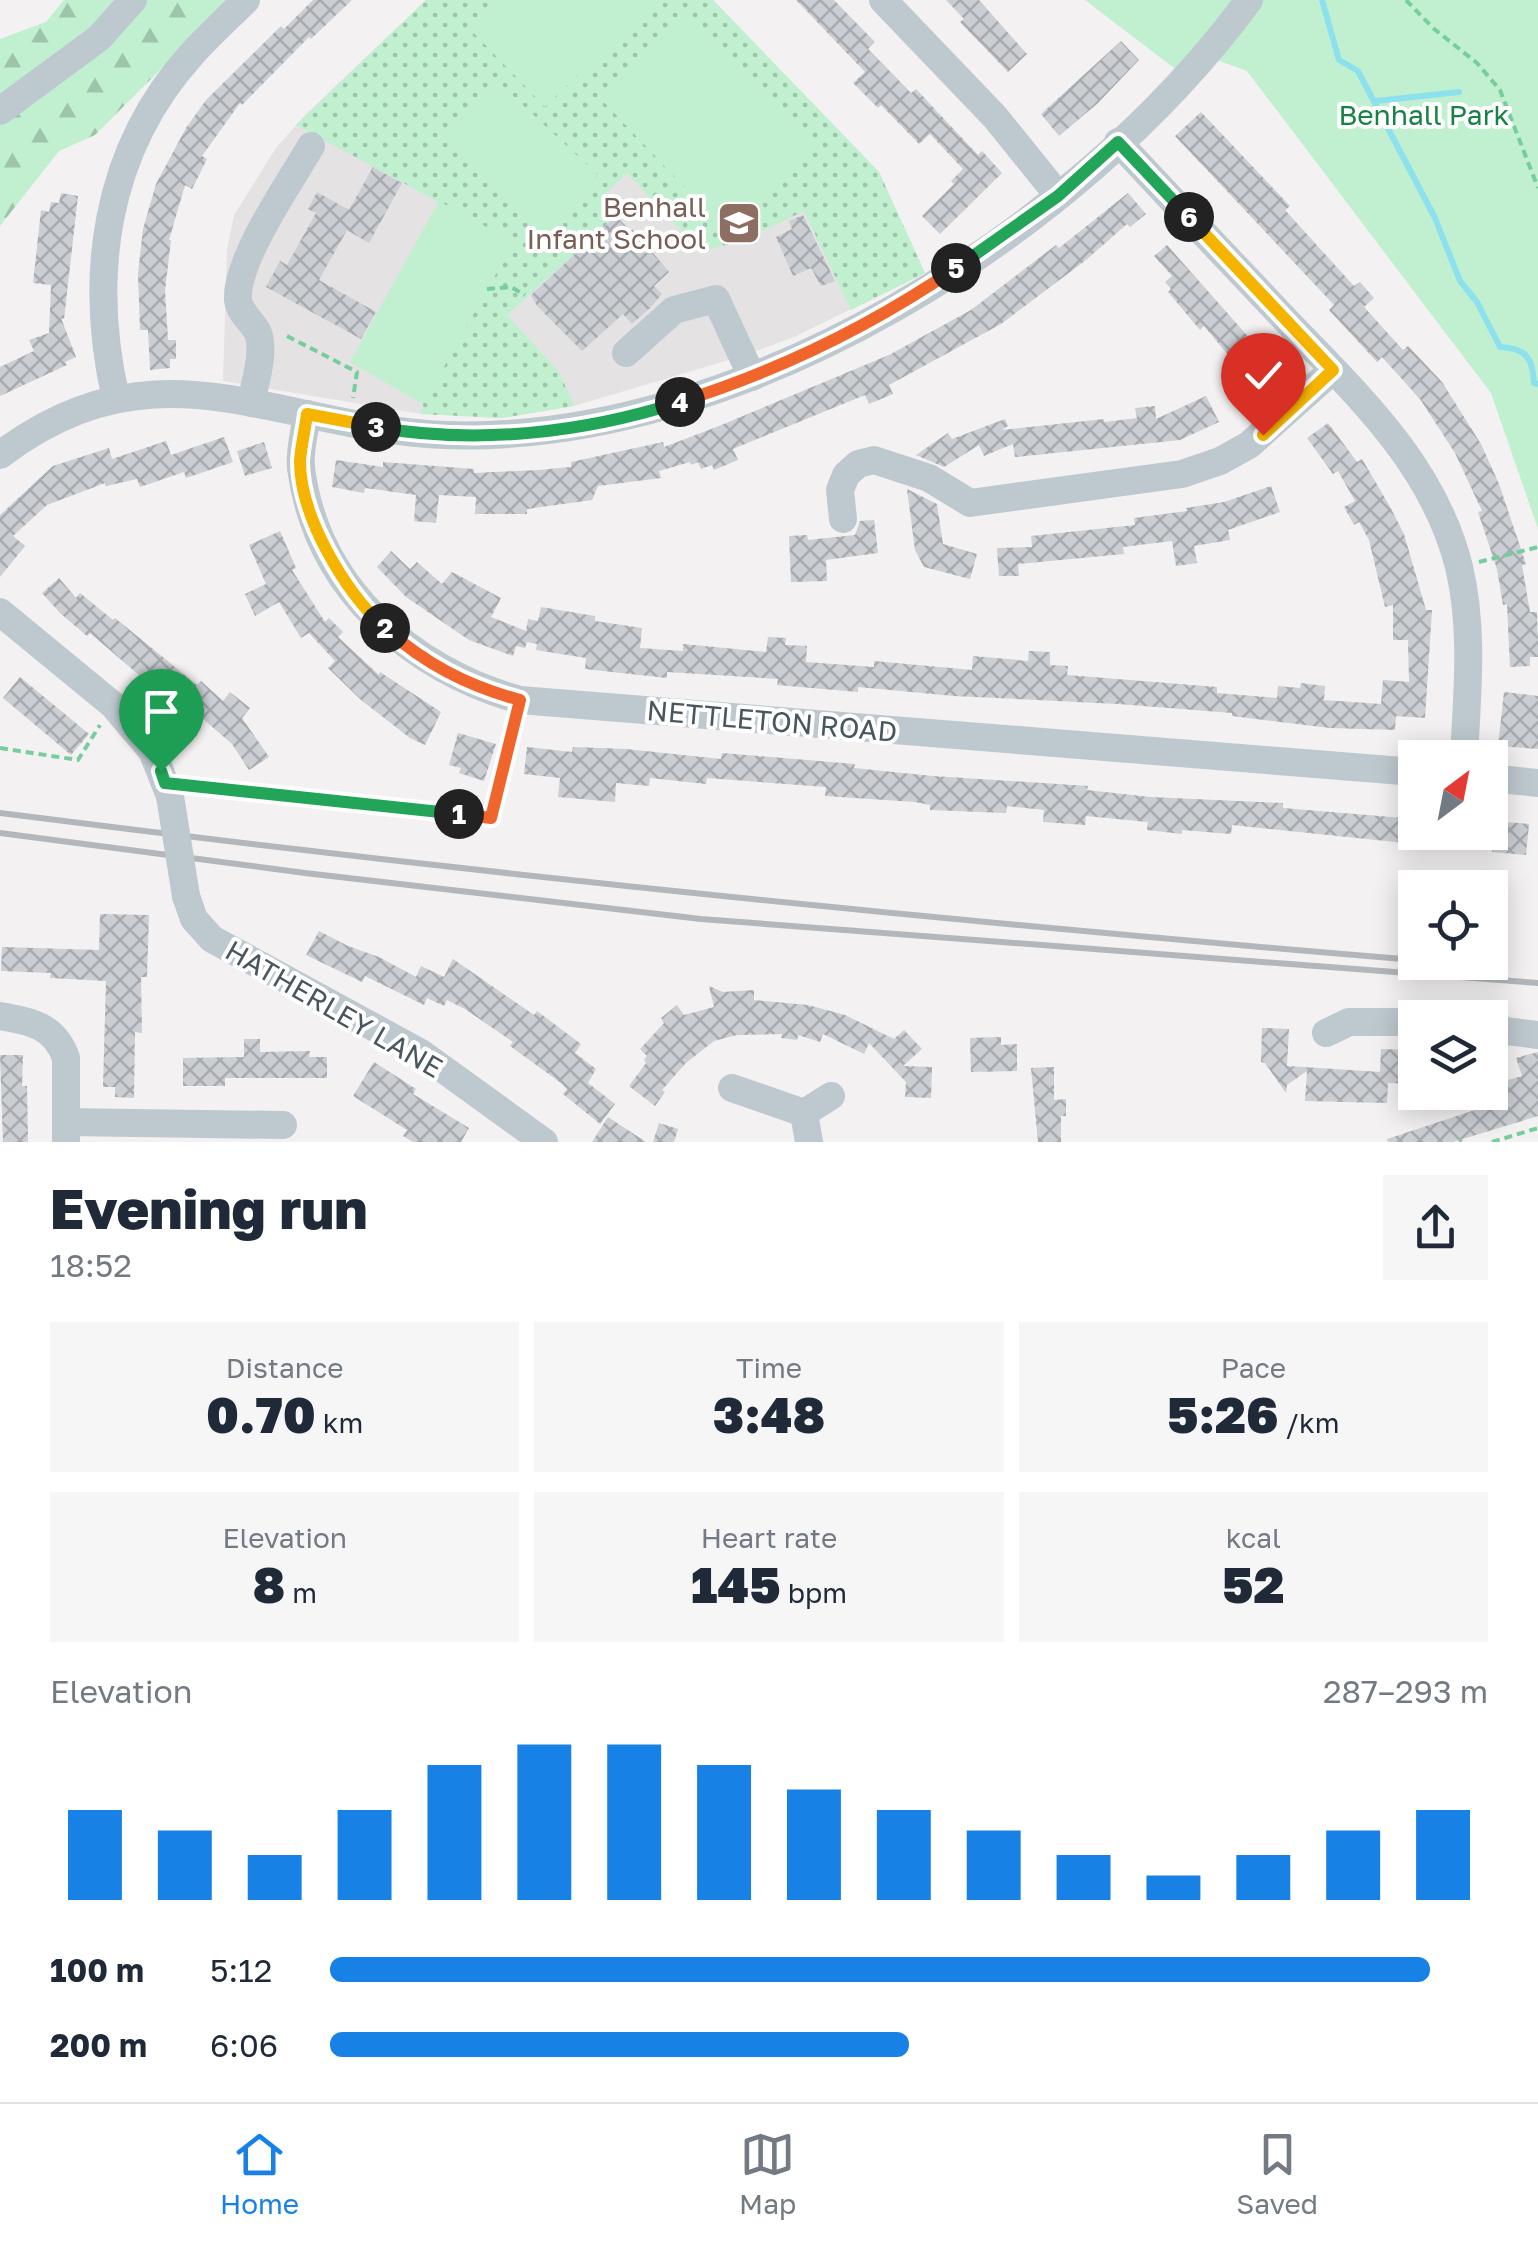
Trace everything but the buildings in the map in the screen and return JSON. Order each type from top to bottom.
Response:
[{"type":"street","points":[[0,111],[99,38],[133,0]]},
{"type":"street","points":[[116,399],[104,343],[102,280],[104,245],[121,176],[142,128],[169,83],[190,55],[246,0]]},
{"type":"street","points":[[883,0],[995,117],[1058,196]]},
{"type":"street","points":[[0,455],[64,416],[142,394],[198,393],[410,433],[448,435],[561,429],[662,408],[752,376],[888,312],[1058,196],[1187,78],[1249,0]]},
{"type":"street","points":[[1118,142],[1333,370],[1400,444],[1424,478],[1444,520],[1459,567],[1469,655],[1465,740]]},
{"type":"street","points":[[251,403],[261,344],[256,328],[238,304],[240,286],[247,258],[311,146]]},
{"type":"street","points":[[626,354],[674,310],[716,299],[752,376]]},
{"type":"street","points":[[843,519],[840,490],[846,475],[858,464],[874,460],[930,478],[970,503],[1158,480],[1204,467],[1249,445],[1333,370]]},
{"type":"street","name":"NETTLETON ROAD","points":[[307,414],[300,463],[308,500],[332,560],[360,602],[398,640],[432,664],[468,683],[520,700],[1398,771]]},
{"type":"street","name":"HATHERLEY LANE","points":[[0,612],[113,705],[152,751],[168,789],[186,896],[194,919],[212,940],[420,1053],[544,1142]]},
{"type":"street","points":[[1508,780],[1538,782]]},
{"type":"street","points":[[0,1016],[33,1022],[58,1040],[66,1058],[66,1132],[283,1126]]},
{"type":"street","points":[[1326,1033],[1349,1022],[1398,1022]]},
{"type":"street","points":[[1508,1031],[1538,1035]]},
{"type":"street","points":[[730,1084],[804,1113]]},
{"type":"street","points":[[804,1113],[831,1096]]},
{"type":"street","points":[[804,1113],[810,1142]]},
{"type":"path","points":[[1406,0],[1432,28],[1477,63],[1500,90],[1538,188]]},
{"type":"path","points":[[487,289],[514,287],[525,295]]},
{"type":"path","points":[[287,336],[357,372],[350,422]]},
{"type":"path","points":[[1459,567],[1538,548]]},
{"type":"path","points":[[168,789],[491,818],[520,700]]},
{"type":"path","points":[[0,748],[78,760],[113,705]]},
{"type":"path","points":[[1492,1142],[1538,1128]]},
{"type":"shaded area","points":[[426,0],[713,0],[879,172],[925,273],[794,337],[742,356],[574,406],[502,418],[421,414],[223,381],[227,249],[234,215],[276,148],[305,115]]},
{"type":"green space","points":[[64,0],[230,0],[95,135],[59,151],[0,226],[0,39],[46,22]]},
{"type":"green space","points":[[426,0],[713,0],[879,172],[925,273],[851,310],[804,211],[742,241],[701,251],[627,173],[601,198],[616,216],[507,315],[559,372],[574,406],[502,418],[421,414],[513,242],[296,125]]},
{"type":"green space","points":[[495,0],[655,0],[545,107],[467,26]]},
{"type":"green space","name":"Benhall Park","points":[[1085,0],[1538,0],[1538,529],[1491,393],[1247,71],[1206,56],[1187,78]]},
{"type":"green space","points":[[688,12],[814,145],[725,230],[599,97]]},
{"type":"green space","points":[[496,80],[598,175],[546,232],[443,136]]},
{"type":"green space","points":[[439,201],[514,242],[423,404],[350,362]]},
{"type":"waterway","points":[[1322,0],[1339,60],[1358,71],[1435,218],[1460,281],[1477,302],[1500,347],[1522,352],[1532,367],[1534,383],[1538,384]]},
{"type":"waterway","points":[[1376,101],[1459,92]]},
{"type":"railway","points":[[0,813],[707,894],[1398,959]]},
{"type":"railway","points":[[0,833],[701,919],[1538,983]]},
{"type":"place","name":"Benhall Infant School","points":[[739,223]]},
{"type":"route","points":[[161,771],[165,783],[491,818],[520,700],[468,683],[420,657],[360,602],[332,560],[305,488],[300,463],[307,414],[410,433],[486,435],[589,425],[708,394],[798,357],[888,312],[1058,196],[1118,142],[1333,370],[1263,435]]}]
